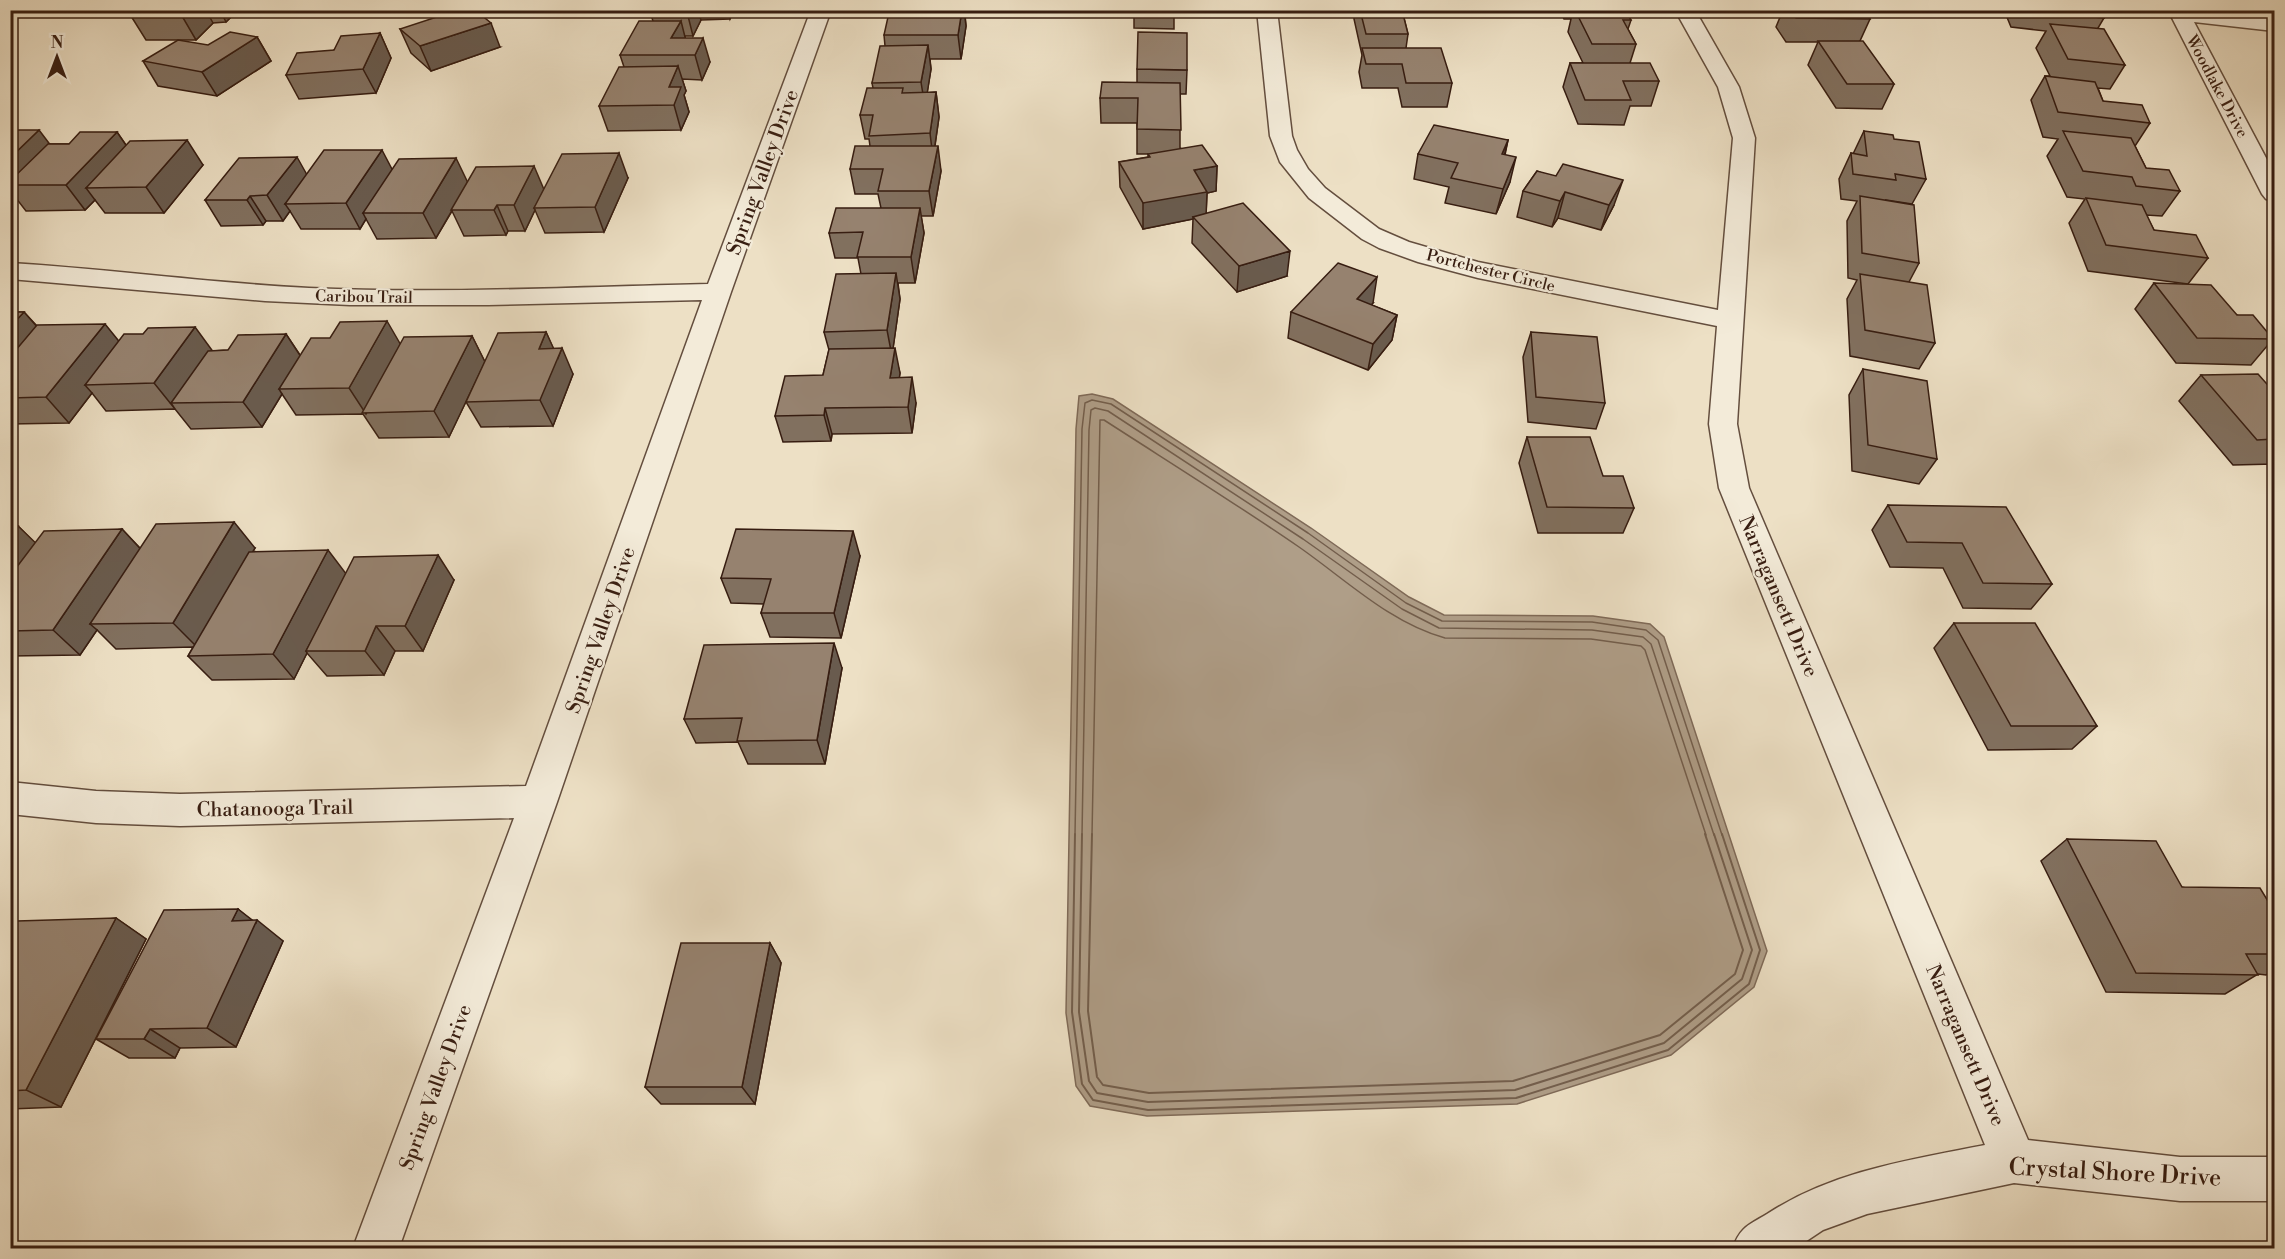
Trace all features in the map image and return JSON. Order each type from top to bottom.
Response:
[{"type":"street","name":"Spring Valley Drive","points":[[376,1248],[539,802],[718,292],[821,10]]},
{"type":"street","name":"Portchester Circle","points":[[1267,10],[1281,136],[1286,152],[1298,173],[1315,192],[1377,238],[1446,262],[1478,270],[1730,321]]},
{"type":"street","name":"Narragansett Drive","points":[[1685,10],[1734,97],[1743,126],[1744,138],[1723,424],[1734,488],[2014,1161]]},
{"type":"street","points":[[2179,12],[2274,25]]},
{"type":"street","name":"Woodlake Drive","points":[[2179,12],[2274,194]]},
{"type":"street","name":"Caribou Trail","points":[[10,271],[104,277],[234,291],[350,297],[718,292]]},
{"type":"street","name":"Chatanooga Trail","points":[[10,798],[96,807],[180,810],[539,802]]},
{"type":"street","name":"Crystal Shore Drive","points":[[1756,1248],[1809,1214],[1867,1191],[2014,1161],[2180,1179],[2274,1179]]},
{"type":"water","points":[[1092,394],[1113,399],[1311,528],[1409,597],[1444,615],[1593,616],[1650,624],[1664,637],[1767,951],[1754,987],[1671,1055],[1517,1104],[1147,1116],[1090,1106],[1076,1086],[1066,1013],[1076,429],[1079,396]]},
{"type":"building","points":[[137,10],[187,10],[182,16],[131,16]]},
{"type":"building","points":[[458,10],[475,10],[491,23],[420,46],[400,29]]},
{"type":"building","points":[[651,10],[687,10],[687,12],[650,12]]},
{"type":"building","points":[[916,10],[962,10],[958,35],[884,35],[888,17],[915,17]]},
{"type":"building","points":[[1360,10],[1402,10],[1408,34],[1366,34]]},
{"type":"building","points":[[1575,10],[1625,10],[1631,20],[1623,20],[1636,44],[1592,44]]},
{"type":"building","points":[[1791,10],[1864,10],[1870,19],[1796,18]]},
{"type":"building","points":[[2065,10],[2101,10],[2104,18],[2067,14]]},
{"type":"building","points":[[639,21],[681,21],[671,38],[703,38],[695,55],[620,55]]},
{"type":"building","points":[[2050,24],[2104,29],[2125,65],[2068,59]]},
{"type":"building","points":[[230,32],[257,37],[202,72],[143,61],[178,40],[208,45]]},
{"type":"building","points":[[1138,32],[1187,33],[1187,70],[1137,69]]},
{"type":"building","points":[[380,33],[363,69],[286,75],[297,53],[334,50],[341,36]]},
{"type":"building","points":[[1818,41],[1863,41],[1894,84],[1847,84]]},
{"type":"building","points":[[928,45],[921,82],[872,83],[880,46]]},
{"type":"building","points":[[1362,48],[1441,48],[1452,83],[1406,83],[1402,64],[1366,64]]},
{"type":"building","points":[[1570,63],[1650,63],[1659,81],[1623,81],[1631,100],[1585,100]]},
{"type":"building","points":[[678,66],[669,87],[681,87],[674,105],[599,106],[619,67]]},
{"type":"building","points":[[2045,76],[2095,82],[2103,101],[2142,105],[2150,123],[2058,112]]},
{"type":"building","points":[[1102,82],[1180,83],[1181,130],[1137,129],[1138,98],[1100,98]]},
{"type":"building","points":[[867,88],[903,88],[902,93],[936,92],[930,133],[869,136],[873,115],[860,115]]},
{"type":"building","points":[[1434,125],[1508,140],[1502,154],[1516,157],[1503,189],[1451,178],[1458,163],[1418,154]]},
{"type":"building","points":[[10,130],[39,130],[10,158]]},
{"type":"building","points":[[1864,131],[1893,135],[1894,139],[1919,142],[1926,179],[1895,174],[1896,180],[1853,174],[1851,153],[1867,156]]},
{"type":"building","points":[[2063,131],[2131,138],[2146,168],[2169,170],[2180,191],[2136,186],[2132,177],[2083,171]]},
{"type":"building","points":[[80,132],[117,132],[66,185],[10,185],[10,181],[48,144],[69,144]]},
{"type":"building","points":[[187,140],[146,187],[86,188],[130,141]]},
{"type":"building","points":[[1202,145],[1217,166],[1194,170],[1207,192],[1143,203],[1119,162],[1150,157],[1148,154]]},
{"type":"building","points":[[855,146],[938,146],[929,191],[878,191],[883,169],[850,169]]},
{"type":"building","points":[[324,150],[382,150],[346,203],[285,204]]},
{"type":"building","points":[[619,153],[595,207],[534,208],[562,154]]},
{"type":"building","points":[[297,157],[267,195],[250,196],[247,200],[205,200],[239,158]]},
{"type":"building","points":[[456,158],[423,213],[363,213],[399,159]]},
{"type":"building","points":[[1563,164],[1623,180],[1609,205],[1565,192],[1560,201],[1523,191],[1537,171],[1556,176]]},
{"type":"building","points":[[534,166],[514,205],[497,205],[494,210],[451,210],[476,167]]},
{"type":"building","points":[[1860,196],[1914,205],[1919,263],[1862,253]]},
{"type":"building","points":[[2086,198],[2142,205],[2154,230],[2196,235],[2208,258],[2106,245]]},
{"type":"building","points":[[1243,203],[1290,251],[1239,266],[1193,217]]},
{"type":"building","points":[[836,208],[920,208],[911,257],[857,257],[863,232],[829,233]]},
{"type":"building","points":[[1338,263],[1377,277],[1357,299],[1397,315],[1373,344],[1291,312]]},
{"type":"building","points":[[896,273],[887,330],[824,332],[836,274]]},
{"type":"building","points":[[1860,274],[1927,285],[1935,343],[1865,330]]},
{"type":"building","points":[[2154,283],[2211,285],[2237,315],[2253,315],[2273,339],[2197,338]]},
{"type":"building","points":[[10,312],[24,312],[10,327]]},
{"type":"building","points":[[387,321],[349,388],[279,389],[311,338],[330,338],[340,322]]},
{"type":"building","points":[[105,324],[46,397],[10,398],[10,357],[37,325]]},
{"type":"building","points":[[195,327],[154,383],[85,385],[124,334],[143,334],[148,328]]},
{"type":"building","points":[[546,332],[539,349],[562,348],[540,400],[466,402],[498,333]]},
{"type":"building","points":[[1531,332],[1597,337],[1605,403],[1536,397]]},
{"type":"building","points":[[286,334],[243,402],[171,403],[208,351],[228,350],[238,335]]},
{"type":"building","points":[[472,336],[434,411],[362,413],[404,337]]},
{"type":"building","points":[[895,348],[890,378],[912,377],[908,407],[825,408],[824,415],[775,416],[785,376],[823,375],[829,349]]},
{"type":"building","points":[[1863,369],[1927,381],[1937,459],[1868,445]]},
{"type":"building","points":[[2258,374],[2274,392],[2274,439],[2257,440],[2201,375]]},
{"type":"building","points":[[1527,437],[1590,437],[1603,476],[1623,476],[1634,508],[1547,507]]},
{"type":"building","points":[[1888,505],[2006,507],[2052,584],[1983,583],[1962,543],[1907,542]]},
{"type":"building","points":[[234,522],[173,623],[90,624],[156,524]]},
{"type":"building","points":[[10,526],[18,526],[10,535]]},
{"type":"building","points":[[122,529],[53,630],[10,631],[10,576],[44,531]]},
{"type":"building","points":[[736,529],[853,531],[834,613],[761,613],[771,579],[721,578]]},
{"type":"building","points":[[328,550],[273,654],[188,656],[249,552]]},
{"type":"building","points":[[438,555],[405,626],[376,626],[365,651],[306,651],[354,557]]},
{"type":"building","points":[[1954,623],[2035,623],[2097,726],[2011,726]]},
{"type":"building","points":[[834,643],[817,740],[737,741],[742,718],[684,719],[704,645]]},
{"type":"building","points":[[2067,839],[2156,841],[2182,887],[2260,888],[2274,911],[2274,954],[2246,954],[2258,975],[2136,973]]},
{"type":"building","points":[[238,909],[232,921],[257,920],[207,1028],[150,1029],[144,1039],[96,1039],[164,910]]},
{"type":"building","points":[[116,918],[26,1090],[10,1091],[10,933],[17,921]]},
{"type":"building","points":[[681,943],[770,943],[742,1087],[645,1087]]}]
